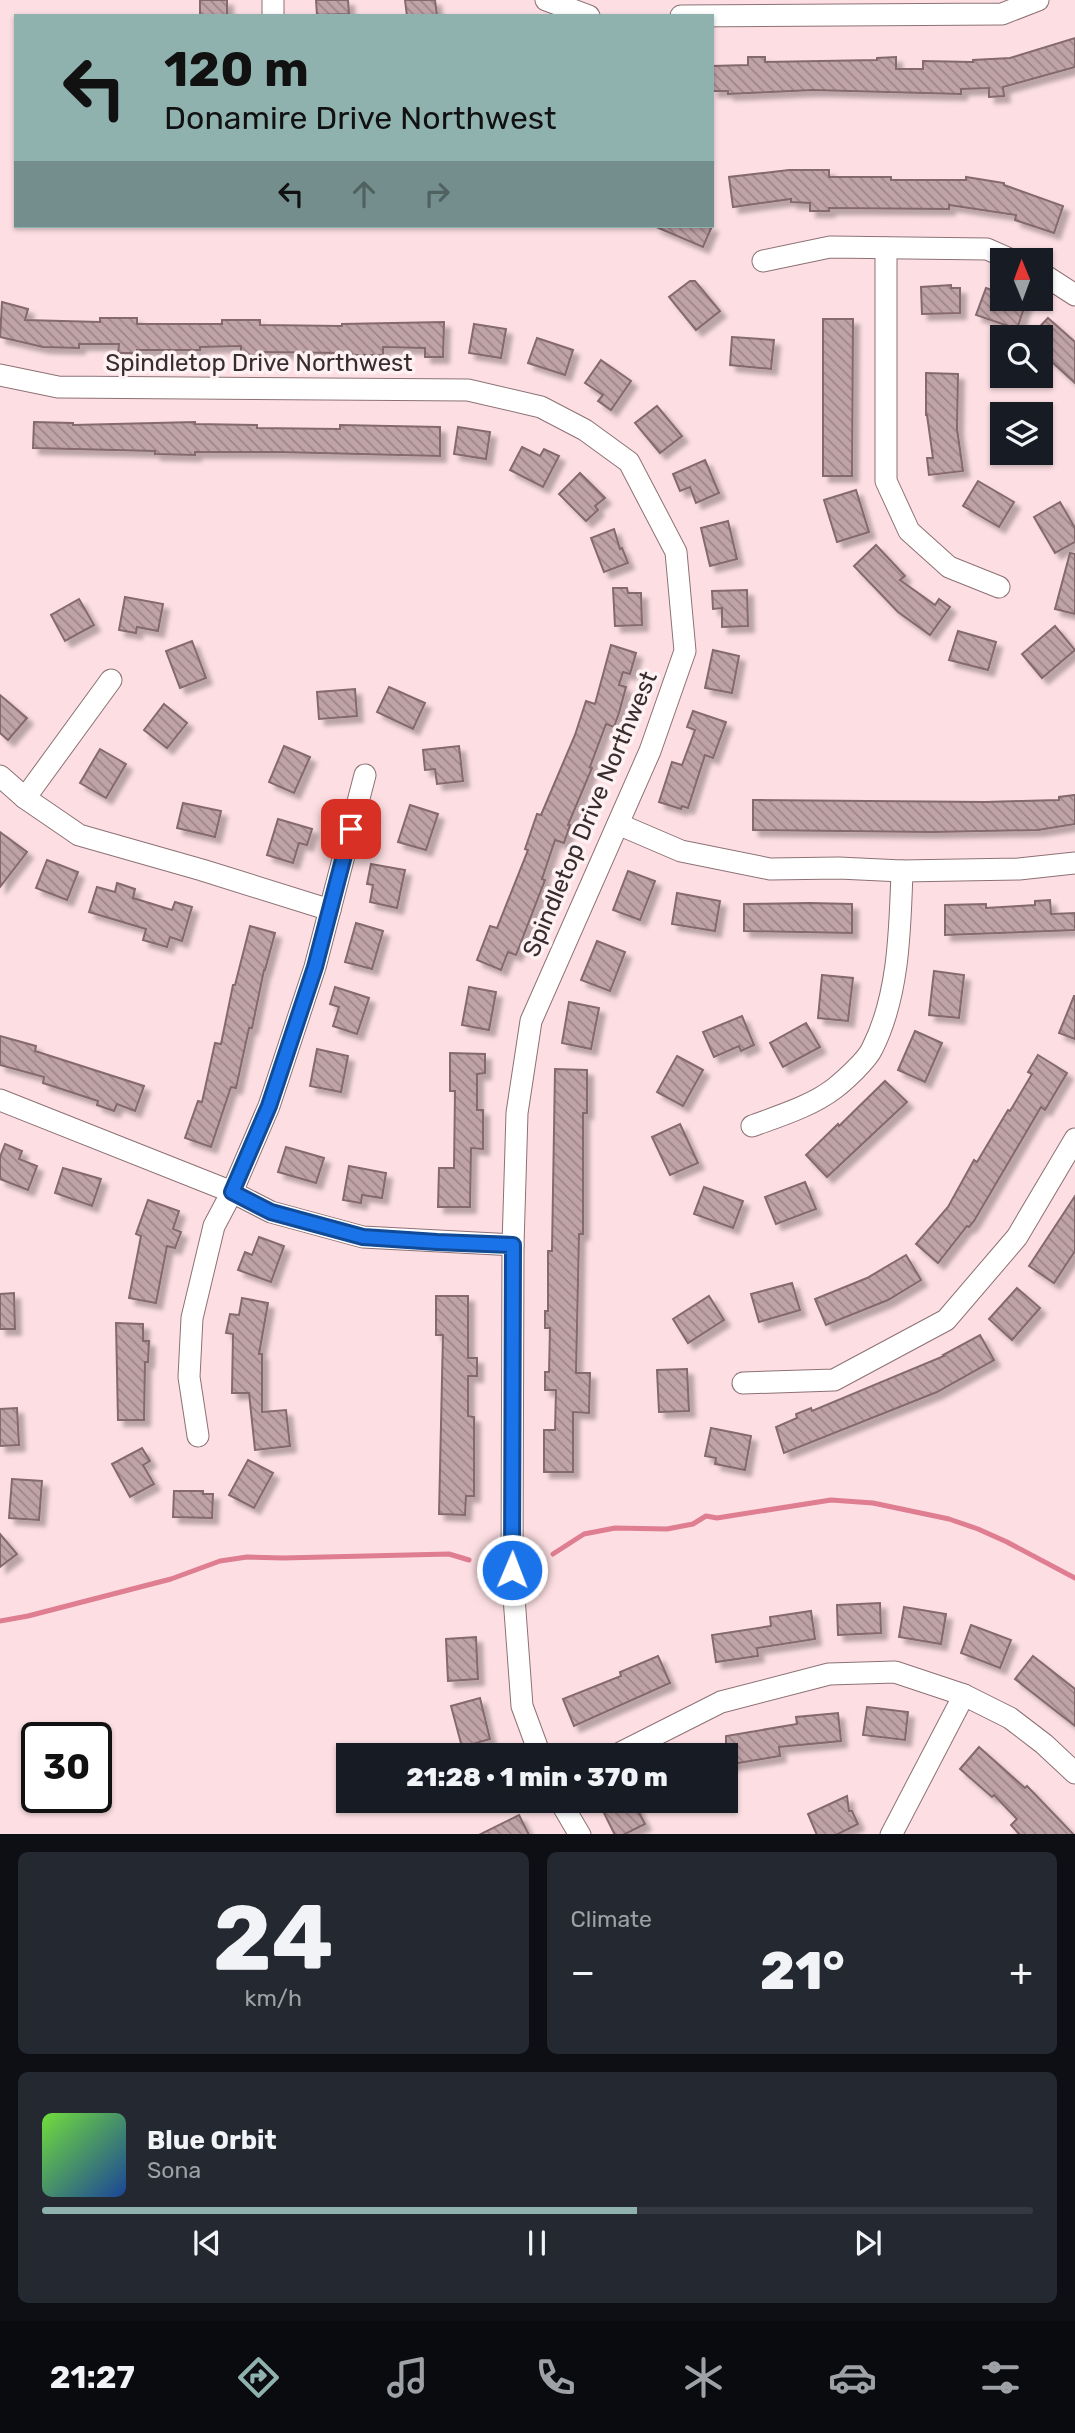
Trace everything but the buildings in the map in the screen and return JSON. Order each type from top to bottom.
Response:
[{"type":"street","points":[[546,0],[584,14]]},
{"type":"street","points":[[714,15],[907,7],[1002,14],[1038,0]]},
{"type":"street","points":[[763,261],[831,247],[990,250]]},
{"type":"street","points":[[886,248],[886,481],[909,531],[948,567],[999,587]]},
{"type":"street","points":[[1054,281],[1075,295]]},
{"type":"street","name":"Spindletop Drive Northwest","points":[[0,375],[70,387],[468,390],[541,407],[585,430],[629,462],[676,552],[685,650],[650,751],[531,1021],[517,1113],[513,1245],[512,1570],[522,1706],[536,1743]]},
{"type":"street","points":[[25,798],[111,680]]},
{"type":"street","points":[[198,1436],[189,1377],[192,1318],[214,1226],[232,1192],[269,1106],[315,967],[365,775]]},
{"type":"street","points":[[0,776],[25,798],[79,835],[330,910]]},
{"type":"street","points":[[618,824],[681,851],[770,869],[1019,869],[1075,863]]},
{"type":"street","points":[[752,1126],[790,1112],[835,1089],[871,1052],[891,996],[902,871]]},
{"type":"street","points":[[0,1100],[232,1192],[271,1212],[363,1237],[513,1245]]},
{"type":"street","points":[[743,1383],[834,1380],[946,1320],[1017,1237],[1075,1139]]},
{"type":"street","points":[[640,1743],[721,1702],[829,1674],[895,1672],[964,1695],[1010,1718],[1044,1744],[1075,1773]]},
{"type":"street","points":[[892,1834],[964,1695]]},
{"type":"street","points":[[567,1813],[579,1834]]},
{"type":"waterway","points":[[553,1554],[584,1534],[615,1528],[667,1529],[693,1524],[706,1516],[717,1518],[831,1500],[873,1503],[949,1519],[1007,1542],[1075,1578]]},
{"type":"waterway","points":[[0,1621],[171,1579],[220,1561],[247,1557],[449,1554],[469,1560]]},
{"type":"route","points":[[351,829],[315,967],[269,1106],[232,1192],[271,1212],[363,1237],[513,1245],[512,1570]]}]
